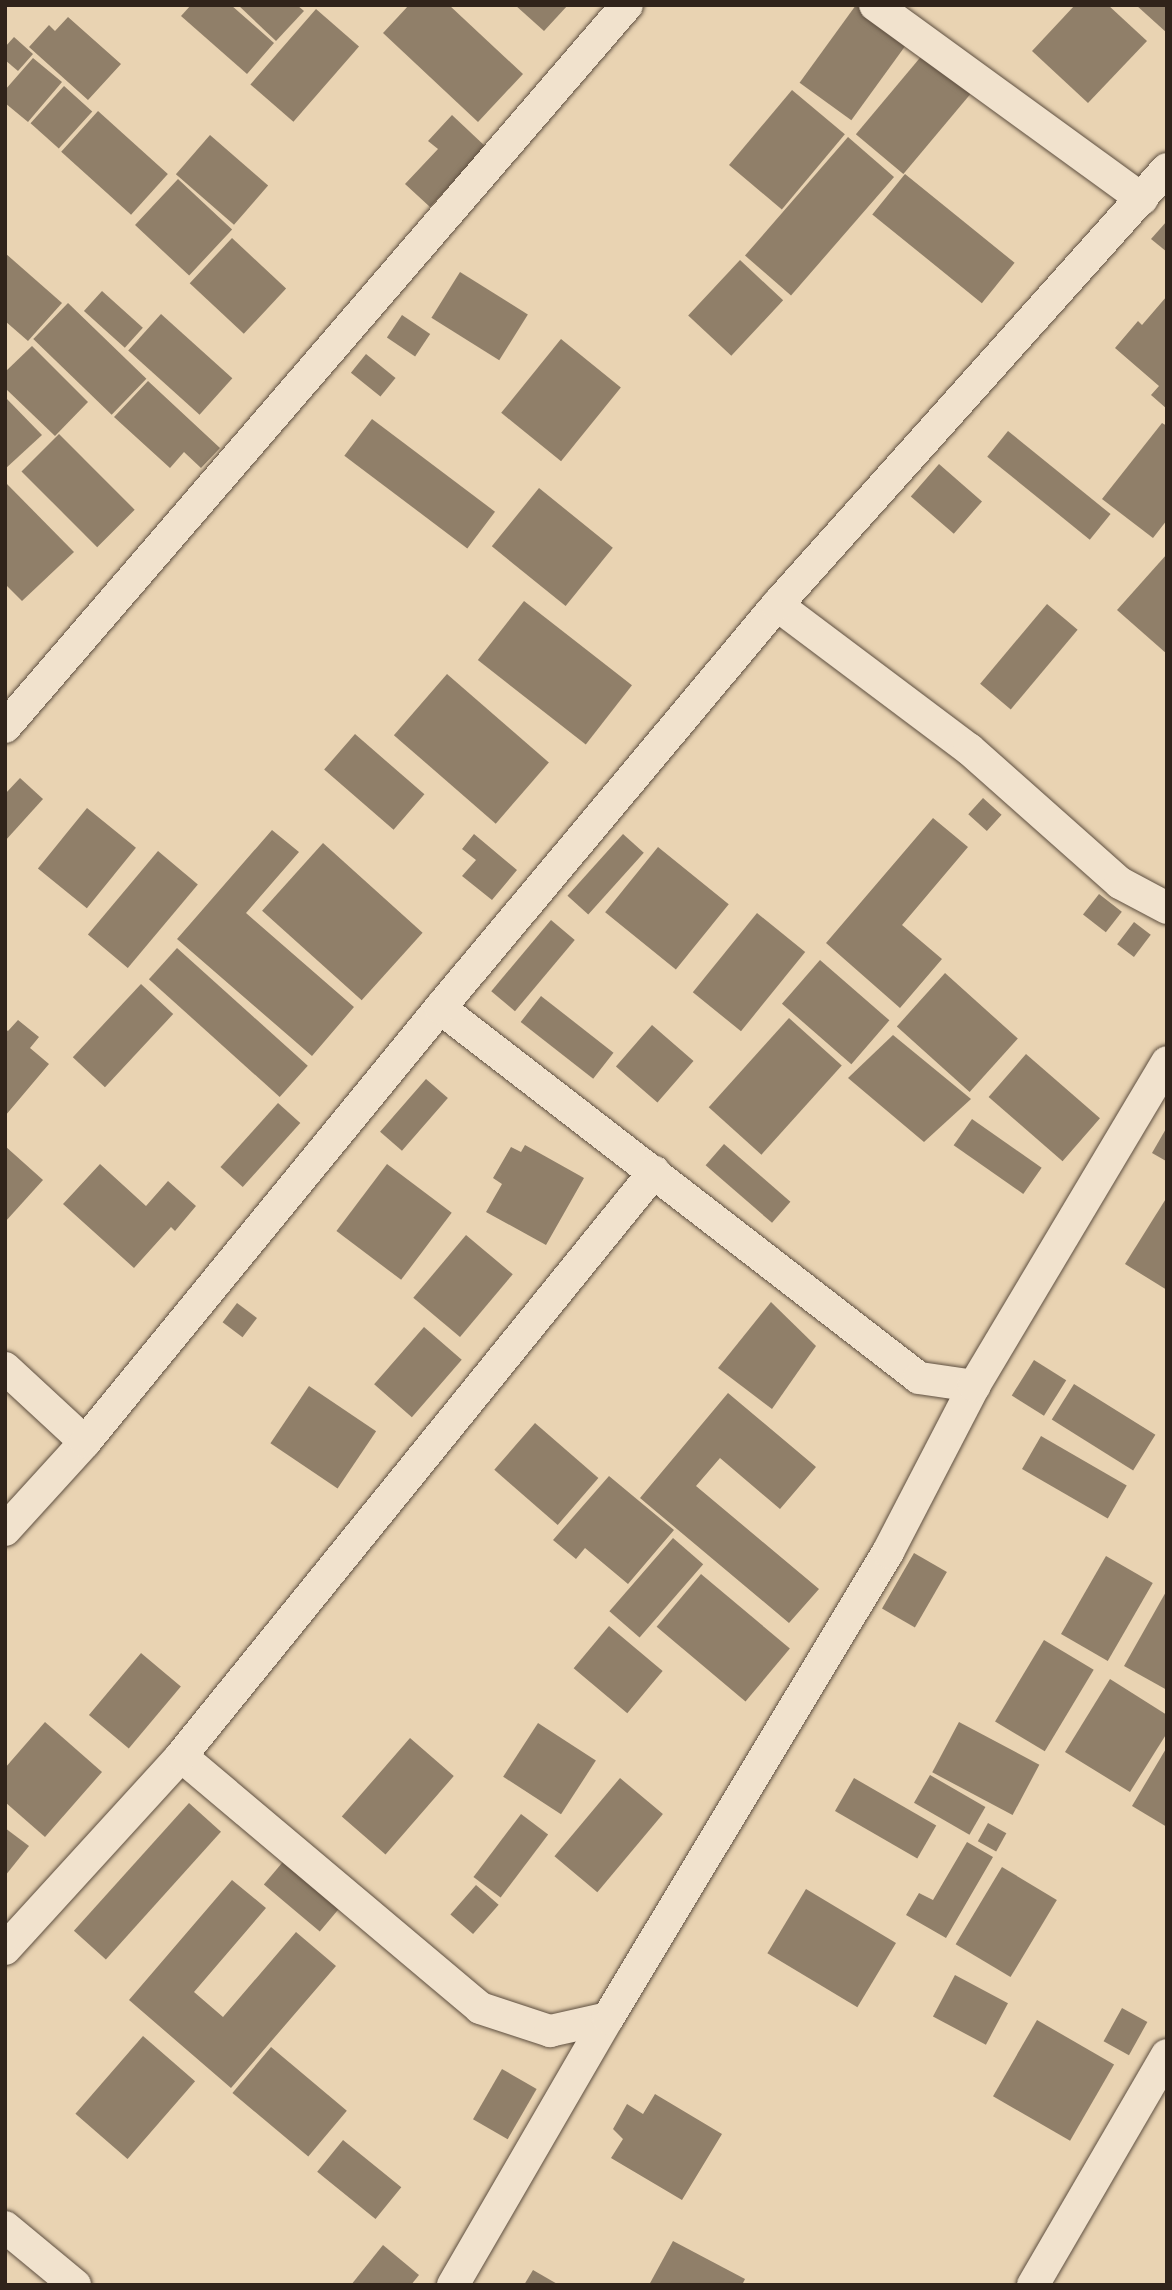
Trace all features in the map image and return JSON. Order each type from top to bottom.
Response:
[{"type":"street","points":[[7,720],[627,5]]},
{"type":"street","points":[[875,5],[1142,199]]},
{"type":"street","points":[[5,1530],[85,1442],[440,1008],[777,605],[1167,169]]},
{"type":"street","points":[[777,605],[969,750],[1120,883],[1167,908]]},
{"type":"street","points":[[440,1008],[919,1378],[974,1385]]},
{"type":"street","points":[[453,2285],[608,2018],[888,1552],[974,1385],[1167,1062]]},
{"type":"street","points":[[5,1949],[181,1756],[654,1172]]},
{"type":"street","points":[[5,1368],[85,1442]]},
{"type":"street","points":[[181,1756],[480,2008],[550,2031],[608,2018]]},
{"type":"street","points":[[1033,2285],[1167,2055]]},
{"type":"street","points":[[5,2227],[75,2285]]},
{"type":"building","points":[[191,5],[231,5],[274,43],[247,74],[181,16]]},
{"type":"building","points":[[238,5],[297,5],[304,11],[276,41]]},
{"type":"building","points":[[409,5],[449,5],[523,74],[478,122],[383,33]]},
{"type":"building","points":[[515,5],[568,5],[544,31]]},
{"type":"building","points":[[856,5],[908,43],[851,120],[800,83]]},
{"type":"building","points":[[1075,5],[1108,5],[1147,41],[1088,103],[1032,51]]},
{"type":"building","points":[[1136,5],[1167,5],[1167,33]]},
{"type":"building","points":[[316,9],[359,46],[293,122],[250,84]]},
{"type":"building","points":[[68,17],[121,64],[88,100],[29,47],[49,25],[55,31]]},
{"type":"building","points":[[14,37],[33,54],[18,71],[5,60],[5,47]]},
{"type":"building","points":[[924,53],[971,93],[903,174],[856,134]]},
{"type":"building","points":[[33,58],[62,82],[28,122],[5,103],[5,90]]},
{"type":"building","points":[[64,86],[92,111],[59,149],[31,123]]},
{"type":"building","points":[[792,90],[845,134],[782,209],[729,165]]},
{"type":"building","points":[[98,111],[168,174],[131,215],[61,152]]},
{"type":"building","points":[[452,115],[486,147],[430,207],[405,184],[438,149],[428,141]]},
{"type":"building","points":[[210,135],[268,186],[234,225],[176,174]]},
{"type":"building","points":[[848,137],[894,177],[791,296],[745,255]]},
{"type":"building","points":[[905,174],[1015,263],[982,303],[872,214]]},
{"type":"building","points":[[178,179],[232,229],[189,276],[135,225]]},
{"type":"building","points":[[1167,221],[1167,252],[1151,239]]},
{"type":"building","points":[[232,238],[286,288],[244,334],[190,283]]},
{"type":"building","points":[[5,253],[62,303],[28,341],[5,321]]},
{"type":"building","points":[[740,260],[783,300],[731,356],[688,316]]},
{"type":"building","points":[[460,272],[528,314],[499,360],[431,318]]},
{"type":"building","points":[[102,291],[143,328],[125,348],[84,311]]},
{"type":"building","points":[[1167,296],[1167,409],[1151,395],[1159,386],[1115,348],[1138,321],[1142,325]]},
{"type":"building","points":[[68,303],[146,379],[112,415],[33,339]]},
{"type":"building","points":[[161,314],[232,378],[200,415],[128,350]]},
{"type":"building","points":[[402,315],[430,334],[415,356],[387,337]]},
{"type":"building","points":[[561,339],[621,387],[561,461],[501,413]]},
{"type":"building","points":[[32,346],[88,402],[55,436],[5,388],[5,372]]},
{"type":"building","points":[[366,354],[396,378],[380,397],[351,373]]},
{"type":"building","points":[[148,381],[220,448],[201,468],[184,452],[170,468],[114,417]]},
{"type":"building","points":[[5,397],[42,435],[5,469]]},
{"type":"building","points":[[372,419],[495,512],[467,548],[344,456]]},
{"type":"building","points":[[1162,423],[1167,426],[1167,520],[1153,538],[1102,499]]},
{"type":"building","points":[[1008,431],[1111,514],[1090,540],[987,457]]},
{"type":"building","points":[[59,434],[135,510],[97,547],[22,471]]},
{"type":"building","points":[[939,464],[982,501],[954,534],[911,496]]},
{"type":"building","points":[[5,482],[74,552],[22,601],[5,584]]},
{"type":"building","points":[[539,488],[613,548],[566,606],[492,546]]},
{"type":"building","points":[[1167,554],[1167,654],[1117,610]]},
{"type":"building","points":[[524,601],[632,685],[586,744],[478,660]]},
{"type":"building","points":[[1047,604],[1078,630],[1011,709],[980,684]]},
{"type":"building","points":[[447,674],[549,763],[496,824],[394,735]]},
{"type":"building","points":[[355,734],[424,794],[394,830],[324,769]]},
{"type":"building","points":[[20,778],[43,799],[5,841],[5,794]]},
{"type":"building","points":[[983,798],[1002,815],[987,831],[968,814]]},
{"type":"building","points":[[87,808],[136,848],[87,908],[38,869]]},
{"type":"building","points":[[933,818],[968,847],[902,925],[942,959],[900,1008],[826,943]]},
{"type":"building","points":[[272,830],[299,852],[246,913],[354,1007],[312,1056],[177,939]]},
{"type":"building","points":[[474,834],[517,870],[492,900],[462,876],[476,860],[462,849]]},
{"type":"building","points":[[623,834],[644,853],[588,914],[567,896]]},
{"type":"building","points":[[323,843],[423,933],[362,1000],[262,911]]},
{"type":"building","points":[[658,847],[729,904],[676,970],[605,912]]},
{"type":"building","points":[[158,851],[198,884],[128,968],[88,934]]},
{"type":"building","points":[[1099,894],[1122,912],[1106,932],[1083,914]]},
{"type":"building","points":[[757,913],[805,952],[741,1031],[693,992]]},
{"type":"building","points":[[551,920],[575,940],[515,1011],[491,991]]},
{"type":"building","points":[[1134,922],[1151,935],[1134,957],[1117,944]]},
{"type":"building","points":[[177,948],[308,1066],[280,1097],[149,979]]},
{"type":"building","points":[[820,960],[889,1020],[851,1064],[782,1004]]},
{"type":"building","points":[[945,973],[1018,1039],[970,1092],[897,1027]]},
{"type":"building","points":[[141,984],[173,1014],[105,1087],[73,1057]]},
{"type":"building","points":[[541,996],[613,1053],[593,1079],[521,1022]]},
{"type":"building","points":[[789,1018],[842,1066],[761,1155],[709,1107]]},
{"type":"building","points":[[18,1020],[39,1037],[30,1048],[49,1064],[5,1116],[5,1029],[8,1031]]},
{"type":"building","points":[[652,1025],[694,1061],[657,1103],[616,1067]]},
{"type":"building","points":[[893,1035],[971,1099],[924,1142],[848,1078]]},
{"type":"building","points":[[1026,1054],[1100,1118],[1063,1161],[989,1097]]},
{"type":"building","points":[[426,1079],[448,1098],[402,1151],[380,1132]]},
{"type":"building","points":[[278,1103],[300,1123],[243,1187],[220,1167]]},
{"type":"building","points":[[972,1119],[1042,1168],[1023,1194],[954,1145]]},
{"type":"building","points":[[1167,1127],[1167,1159],[1166,1161],[1152,1153]]},
{"type":"building","points":[[724,1144],[790,1202],[772,1223],[706,1165]]},
{"type":"building","points":[[525,1145],[584,1178],[546,1245],[486,1212],[502,1184],[493,1178],[511,1147],[521,1152]]},
{"type":"building","points":[[5,1146],[43,1180],[5,1222]]},
{"type":"building","points":[[100,1164],[146,1206],[168,1181],[196,1206],[175,1231],[171,1227],[134,1268],[63,1204]]},
{"type":"building","points":[[387,1164],[452,1213],[401,1280],[336,1231]]},
{"type":"building","points":[[1167,1197],[1167,1290],[1125,1264]]},
{"type":"building","points":[[466,1235],[513,1274],[460,1337],[413,1298]]},
{"type":"building","points":[[771,1302],[816,1346],[772,1409],[718,1368]]},
{"type":"building","points":[[237,1303],[257,1318],[243,1337],[223,1322]]},
{"type":"building","points":[[424,1327],[462,1360],[412,1417],[374,1384]]},
{"type":"building","points":[[1034,1360],[1066,1380],[1044,1416],[1012,1396]]},
{"type":"building","points":[[1074,1384],[1155,1435],[1133,1470],[1052,1420]]},
{"type":"building","points":[[309,1386],[376,1431],[338,1488],[270,1443]]},
{"type":"building","points":[[728,1393],[816,1467],[780,1509],[720,1458],[696,1486],[819,1589],[789,1623],[640,1498]]},
{"type":"building","points":[[535,1423],[598,1478],[558,1525],[494,1470]]},
{"type":"building","points":[[1041,1436],[1127,1486],[1108,1518],[1022,1469]]},
{"type":"building","points":[[609,1476],[674,1530],[628,1584],[585,1548],[576,1559],[553,1540]]},
{"type":"building","points":[[673,1538],[703,1564],[640,1637],[609,1611]]},
{"type":"building","points":[[914,1553],[947,1572],[915,1627],[882,1608]]},
{"type":"building","points":[[1106,1556],[1153,1583],[1108,1661],[1061,1634]]},
{"type":"building","points":[[701,1574],[790,1649],[746,1701],[657,1627]]},
{"type":"building","points":[[1167,1590],[1167,1690],[1124,1666]]},
{"type":"building","points":[[609,1626],[663,1671],[627,1713],[574,1668]]},
{"type":"building","points":[[1044,1640],[1094,1670],[1045,1751],[995,1721]]},
{"type":"building","points":[[141,1653],[181,1686],[129,1748],[89,1715]]},
{"type":"building","points":[[1110,1679],[1167,1715],[1167,1733],[1130,1792],[1065,1752]]},
{"type":"building","points":[[45,1722],[102,1772],[45,1837],[5,1802],[5,1768]]},
{"type":"building","points":[[959,1722],[1039,1765],[1013,1815],[932,1772]]},
{"type":"building","points":[[538,1723],[596,1761],[561,1814],[503,1777]]},
{"type":"building","points":[[410,1738],[454,1776],[386,1855],[342,1816]]},
{"type":"building","points":[[1167,1747],[1167,1827],[1132,1806]]},
{"type":"building","points":[[930,1775],[985,1807],[969,1835],[914,1803]]},
{"type":"building","points":[[620,1778],[663,1814],[597,1892],[554,1856]]},
{"type":"building","points":[[854,1778],[936,1826],[917,1858],[835,1811]]},
{"type":"building","points":[[189,1803],[221,1832],[106,1960],[74,1931]]},
{"type":"building","points":[[521,1814],[548,1834],[501,1898],[473,1877]]},
{"type":"building","points":[[988,1823],[1006,1833],[996,1852],[978,1841]]},
{"type":"building","points":[[5,1828],[29,1846],[5,1876]]},
{"type":"building","points":[[967,1842],[993,1857],[946,1938],[906,1915],[919,1893],[933,1900]]},
{"type":"building","points":[[287,1857],[343,1904],[320,1932],[264,1885]]},
{"type":"building","points":[[1002,1867],[1057,1900],[1011,1977],[956,1944]]},
{"type":"building","points":[[232,1880],[266,1908],[194,1992],[223,2017],[296,1932],[336,1966],[231,2088],[129,2000]]},
{"type":"building","points":[[476,1885],[499,1905],[473,1934],[450,1914]]},
{"type":"building","points":[[806,1889],[896,1943],[857,2007],[767,1953]]},
{"type":"building","points":[[955,1975],[1008,2003],[986,2045],[933,2016]]},
{"type":"building","points":[[1122,2008],[1147,2022],[1129,2055],[1104,2041]]},
{"type":"building","points":[[1037,2020],[1114,2064],[1070,2141],[993,2096]]},
{"type":"building","points":[[143,2036],[195,2081],[128,2159],[75,2114]]},
{"type":"building","points":[[271,2047],[347,2111],[308,2157],[232,2093]]},
{"type":"building","points":[[502,2069],[537,2089],[508,2139],[473,2119]]},
{"type":"building","points":[[655,2094],[722,2134],[682,2200],[611,2158],[623,2139],[613,2129],[627,2104],[643,2114]]},
{"type":"building","points":[[343,2140],[401,2187],[375,2219],[317,2172]]},
{"type":"building","points":[[673,2241],[745,2279],[742,2285],[649,2285]]},
{"type":"building","points":[[383,2245],[419,2275],[411,2285],[351,2285]]},
{"type":"building","points":[[533,2270],[559,2285],[524,2285]]}]
